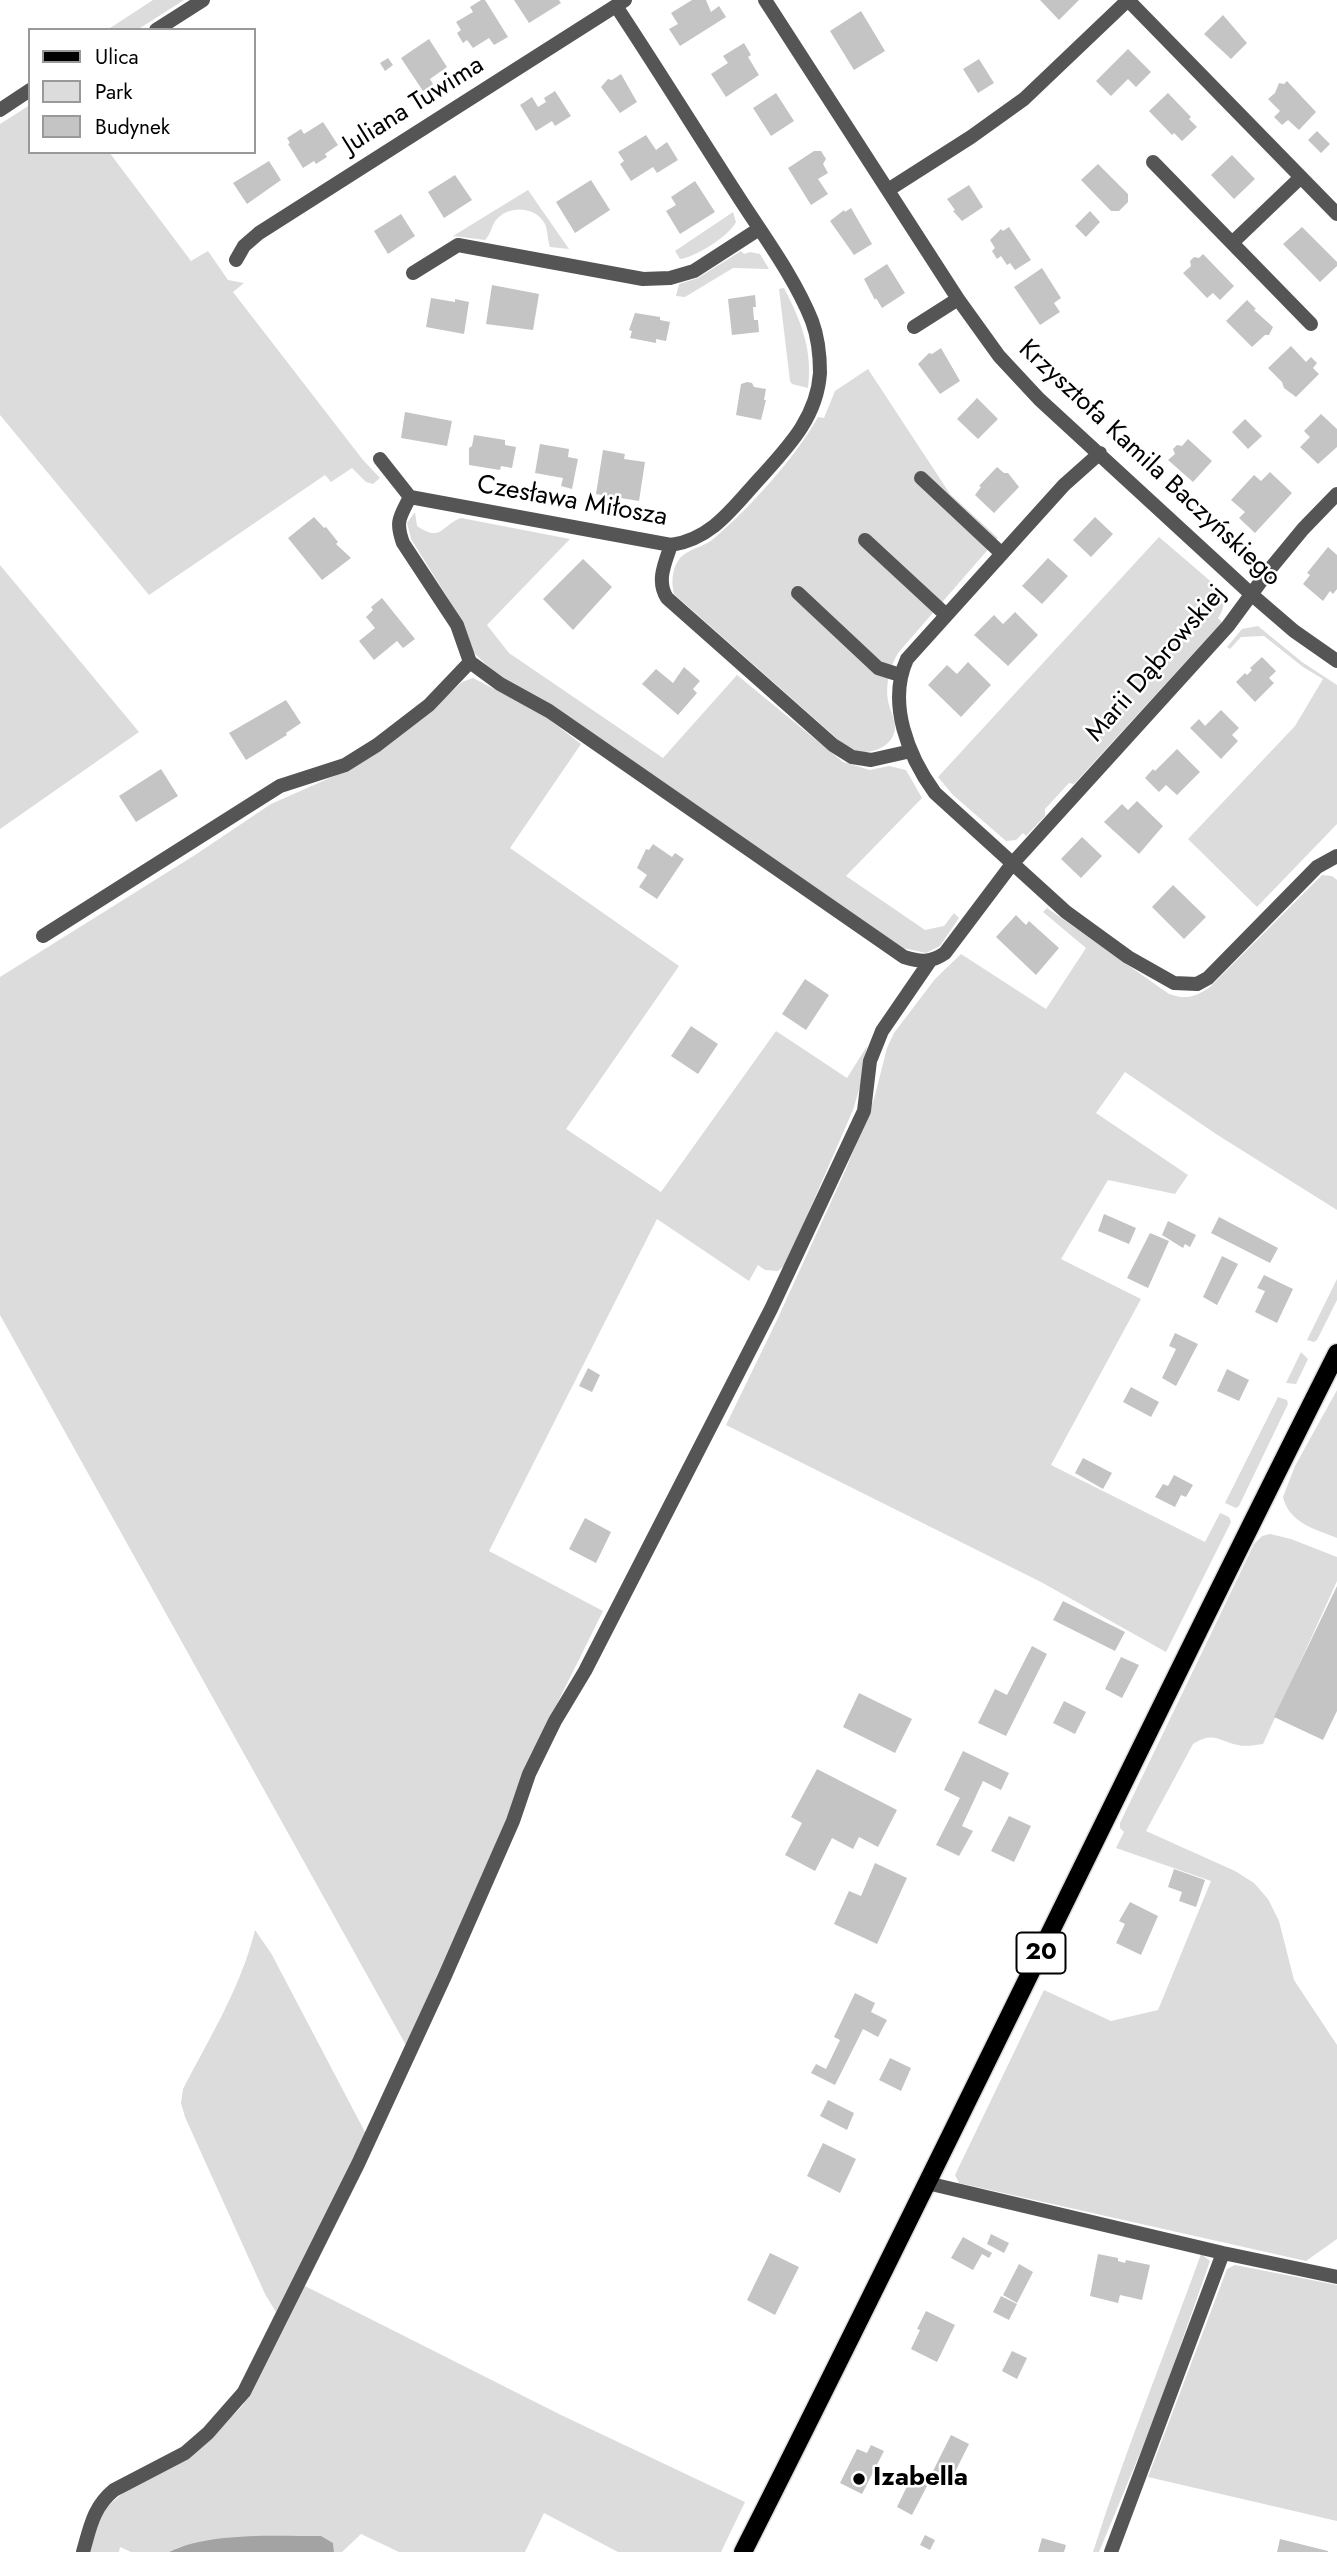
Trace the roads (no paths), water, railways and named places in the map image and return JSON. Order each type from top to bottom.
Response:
[{"type":"main road","name":"20","points":[[743,2552],[1337,1353]]},
{"type":"street","points":[[159,28],[203,0]]},
{"type":"street","name":"Krzysztofa Kamila Baczyńskiego","points":[[765,0],[958,299],[1016,376],[1251,594],[1294,631],[1337,661]]},
{"type":"street","points":[[888,190],[971,137],[1024,99],[1128,0],[1337,214]]},
{"type":"street","name":"Czesława Miłosza","points":[[410,498],[671,545],[689,542],[719,523],[798,435],[812,408],[820,375],[818,343],[813,322],[800,295],[620,3]]},
{"type":"street","name":"Juliana Tuwima","points":[[236,260],[244,246],[259,233],[620,3]]},
{"type":"street","points":[[0,110],[28,91]]},
{"type":"street","points":[[1153,162],[1311,324]]},
{"type":"street","points":[[1232,243],[1301,177]]},
{"type":"street","points":[[412,273],[458,245],[643,279],[670,278],[694,271],[759,229]]},
{"type":"street","points":[[914,327],[958,299]]},
{"type":"street","points":[[1100,453],[1064,485],[907,659],[900,675],[900,710],[917,766],[934,793],[1066,912],[1128,957],[1161,977],[1187,985],[1198,984],[1208,978],[1317,867],[1337,856]]},
{"type":"street","points":[[380,459],[410,498],[398,520],[403,542],[457,625],[470,662],[500,684],[549,711],[904,957],[930,961]]},
{"type":"street","points":[[921,478],[1001,553]]},
{"type":"street","name":"Marii Dąbrowskiej","points":[[83,2552],[91,2520],[104,2498],[114,2490],[185,2453],[208,2434],[244,2392],[358,2164],[444,1978],[513,1821],[528,1774],[585,1671],[771,1310],[864,1111],[870,1061],[881,1031],[930,961],[944,954],[1012,864],[1228,626],[1303,529],[1337,494]]},
{"type":"street","points":[[865,540],[945,614]]},
{"type":"street","points":[[671,545],[661,580],[661,589],[667,598],[812,729],[852,757],[871,760],[911,751]]},
{"type":"street","points":[[798,593],[878,668],[900,675]]},
{"type":"street","points":[[43,936],[280,786],[345,765],[377,745],[429,705],[470,662]]},
{"type":"street","points":[[927,2183],[1337,2277]]},
{"type":"street","points":[[1111,2552],[1223,2253]]},
{"type":"place","name":"Izabella","points":[[859,2479]]}]
